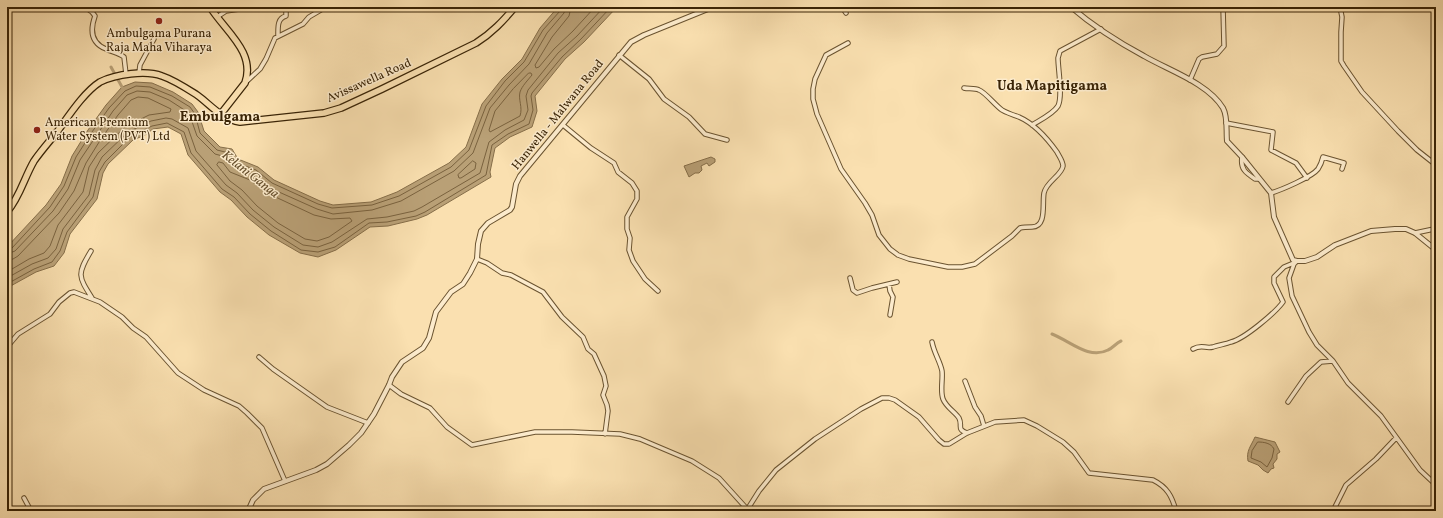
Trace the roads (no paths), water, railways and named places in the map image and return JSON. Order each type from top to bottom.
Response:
[{"type":"main road","points":[[210,7],[246,55],[248,69],[245,83],[220,115]]},
{"type":"main road","name":"Avissawella Road","points":[[7,212],[19,193],[36,158],[92,89],[103,81],[123,75],[139,73],[157,74],[170,79],[197,95],[220,115],[232,121],[240,122],[324,113],[340,108],[382,89],[476,43],[499,26],[515,7]]},
{"type":"street","points":[[85,7],[95,16],[92,27],[96,42],[104,48],[124,57],[123,75]]},
{"type":"street","points":[[217,18],[226,11],[247,7]]},
{"type":"street","points":[[278,36],[280,19],[286,16],[286,7]]},
{"type":"street","points":[[245,83],[260,69],[266,59],[273,41],[278,36],[303,24],[309,17],[326,7]]},
{"type":"street","name":"Hanwella - Malwana Road","points":[[248,511],[252,500],[264,489],[304,476],[327,464],[349,445],[368,423],[392,377],[402,362],[423,348],[429,338],[436,312],[451,292],[463,284],[470,273],[477,259],[481,231],[488,223],[510,210],[514,200],[516,184],[520,176],[619,55],[631,42],[644,35],[713,7]]},
{"type":"street","points":[[842,7],[846,13]]},
{"type":"street","points":[[1071,7],[1101,29],[1145,57],[1190,80],[1213,96],[1222,107],[1226,117],[1227,141],[1242,157],[1270,193],[1274,217],[1293,260],[1297,262]]},
{"type":"street","points":[[1190,80],[1200,58],[1202,56],[1217,54],[1224,46],[1223,7]]},
{"type":"street","points":[[1340,7],[1342,18],[1341,60],[1344,66],[1362,92],[1398,131],[1436,165]]},
{"type":"street","points":[[1032,125],[1048,115],[1058,105],[1060,98],[1058,58],[1060,51],[1101,29]]},
{"type":"street","points":[[139,73],[140,64],[154,39]]},
{"type":"street","points":[[848,42],[826,55],[815,79],[813,89],[813,99],[817,114],[841,169],[868,209],[879,235],[890,249],[898,255],[909,259],[948,267],[962,267],[975,264],[1012,236],[1020,228],[1038,225],[1042,221],[1044,192],[1047,185],[1063,166],[1062,159],[1049,141],[1032,125],[1001,109],[979,89],[964,88]]},
{"type":"street","points":[[619,55],[649,79],[664,99],[689,117],[705,134],[727,140]]},
{"type":"street","points":[[1226,123],[1273,132],[1271,150],[1296,163],[1307,178]]},
{"type":"street","points":[[563,125],[591,148],[614,163],[618,172],[632,183],[637,191],[637,199],[627,217],[627,229],[630,238],[629,250],[633,261],[645,279],[658,291]]},
{"type":"street","points":[[1242,157],[1241,162],[1245,172],[1255,179],[1259,179]]},
{"type":"street","points":[[1270,193],[1281,190],[1307,178],[1318,169],[1323,158],[1344,163],[1342,169]]},
{"type":"street","points":[[1415,233],[1434,229],[1436,227]]},
{"type":"street","points":[[1193,349],[1199,346],[1211,347],[1240,339],[1264,321],[1283,302],[1274,283],[1274,277],[1284,267],[1317,257],[1335,245],[1371,231],[1395,229],[1415,233],[1436,250]]},
{"type":"street","points":[[91,251],[80,273],[82,282],[93,299]]},
{"type":"street","points":[[477,259],[488,263],[502,273],[511,275],[543,292],[562,317],[583,337],[588,349],[594,354],[604,376],[606,386],[603,395],[608,411],[605,434]]},
{"type":"street","points":[[1297,262],[1294,264],[1289,278],[1292,296],[1309,332],[1317,345],[1333,361],[1348,383],[1381,416],[1420,470],[1436,485]]},
{"type":"street","points":[[850,278],[853,290],[857,294],[872,288],[898,282]]},
{"type":"street","points":[[889,284],[893,297],[890,315]]},
{"type":"street","points":[[7,347],[18,334],[50,314],[59,302],[70,292],[74,292],[100,302],[122,317],[133,328],[146,337],[178,373],[204,390],[239,406],[247,413],[262,428],[285,481]]},
{"type":"street","points":[[932,342],[942,373],[943,400],[959,418],[960,428],[968,433]]},
{"type":"street","points":[[259,357],[273,369],[327,407],[368,423]]},
{"type":"street","points":[[1288,402],[1306,376],[1320,362],[1333,361]]},
{"type":"street","points":[[965,381],[984,426]]},
{"type":"street","points":[[389,385],[401,394],[430,408],[447,427],[472,445],[536,432],[620,434],[640,439],[692,461],[719,478],[748,510],[759,491],[776,470],[815,439],[861,409],[882,398],[889,398],[895,400],[919,416],[944,444],[949,444],[968,433],[995,422],[1024,420],[1063,442],[1074,452],[1088,473],[1153,480],[1162,484],[1168,491],[1176,511]]},
{"type":"street","points":[[1333,511],[1346,486],[1376,459],[1396,438]]},
{"type":"street","points":[[24,498],[31,511]]},
{"type":"water","name":"Kelani Ganga","points":[[558,7],[617,7],[584,42],[565,59],[535,96],[537,111],[532,127],[510,137],[495,148],[490,172],[491,177],[427,215],[388,226],[370,227],[336,250],[318,257],[300,253],[269,235],[247,217],[231,200],[220,192],[188,155],[181,134],[168,127],[153,129],[145,135],[133,140],[108,164],[103,173],[97,199],[70,234],[64,253],[54,266],[36,272],[7,288],[7,247],[46,205],[61,184],[72,156],[88,130],[106,105],[122,87],[135,82],[152,83],[173,92],[192,104],[198,112],[204,131],[220,147],[232,149],[238,159],[258,167],[274,180],[320,201],[333,205],[371,202],[397,192],[449,163],[466,147],[482,104],[502,79],[522,59],[540,28]]},
{"type":"water","points":[[711,157],[715,159],[715,162],[709,166],[707,163],[701,166],[702,170],[699,173],[695,173],[689,177],[684,166]]},
{"type":"water","points":[[1255,437],[1275,442],[1280,452],[1277,454],[1277,459],[1273,464],[1274,468],[1268,473],[1258,465],[1248,461],[1248,451]]},
{"type":"waterway","points":[[111,67],[122,87]]},
{"type":"waterway","points":[[1052,334],[1080,348],[1094,353],[1108,350],[1121,341]]},
{"type":"place","name":"Ambulgama Purana Raja Maha Viharaya","points":[[159,21]]},
{"type":"place","name":"American Premium Water System (PVT) Ltd","points":[[37,130]]},
{"type":"district","name":"Uda Mapitigama","points":[[1052,86]]},
{"type":"district","name":"Embulgama","points":[[220,117]]}]
